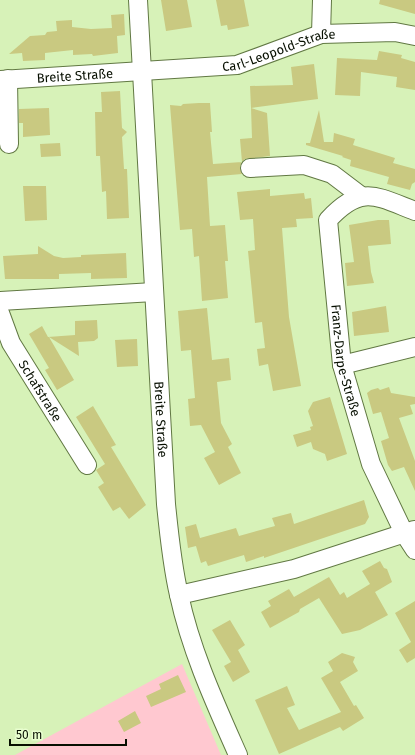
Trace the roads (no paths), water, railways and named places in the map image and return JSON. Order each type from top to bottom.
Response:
[{"type":"street","name":"Breite Straße","points":[[138,0],[166,504],[179,595],[193,644],[206,682],[238,755]]},
{"type":"street","points":[[321,34],[322,0]]},
{"type":"street","name":"Carl-Leopold-Straße","points":[[142,71],[236,65],[321,34],[395,32],[415,36]]},
{"type":"street","name":"Breite Straße","points":[[9,144],[4,79],[142,71]]},
{"type":"street","points":[[250,168],[304,165],[332,174],[361,196],[374,196],[415,211]]},
{"type":"street","name":"Franz-Darpe-Straße","points":[[361,196],[339,208],[328,220],[342,365],[371,464],[409,531],[415,550]]},
{"type":"street","points":[[0,301],[154,292]]},
{"type":"street","name":"Schafstraße","points":[[0,312],[12,343],[87,465]]},
{"type":"street","points":[[342,365],[415,347]]},
{"type":"street","points":[[179,595],[294,569],[409,531]]}]
